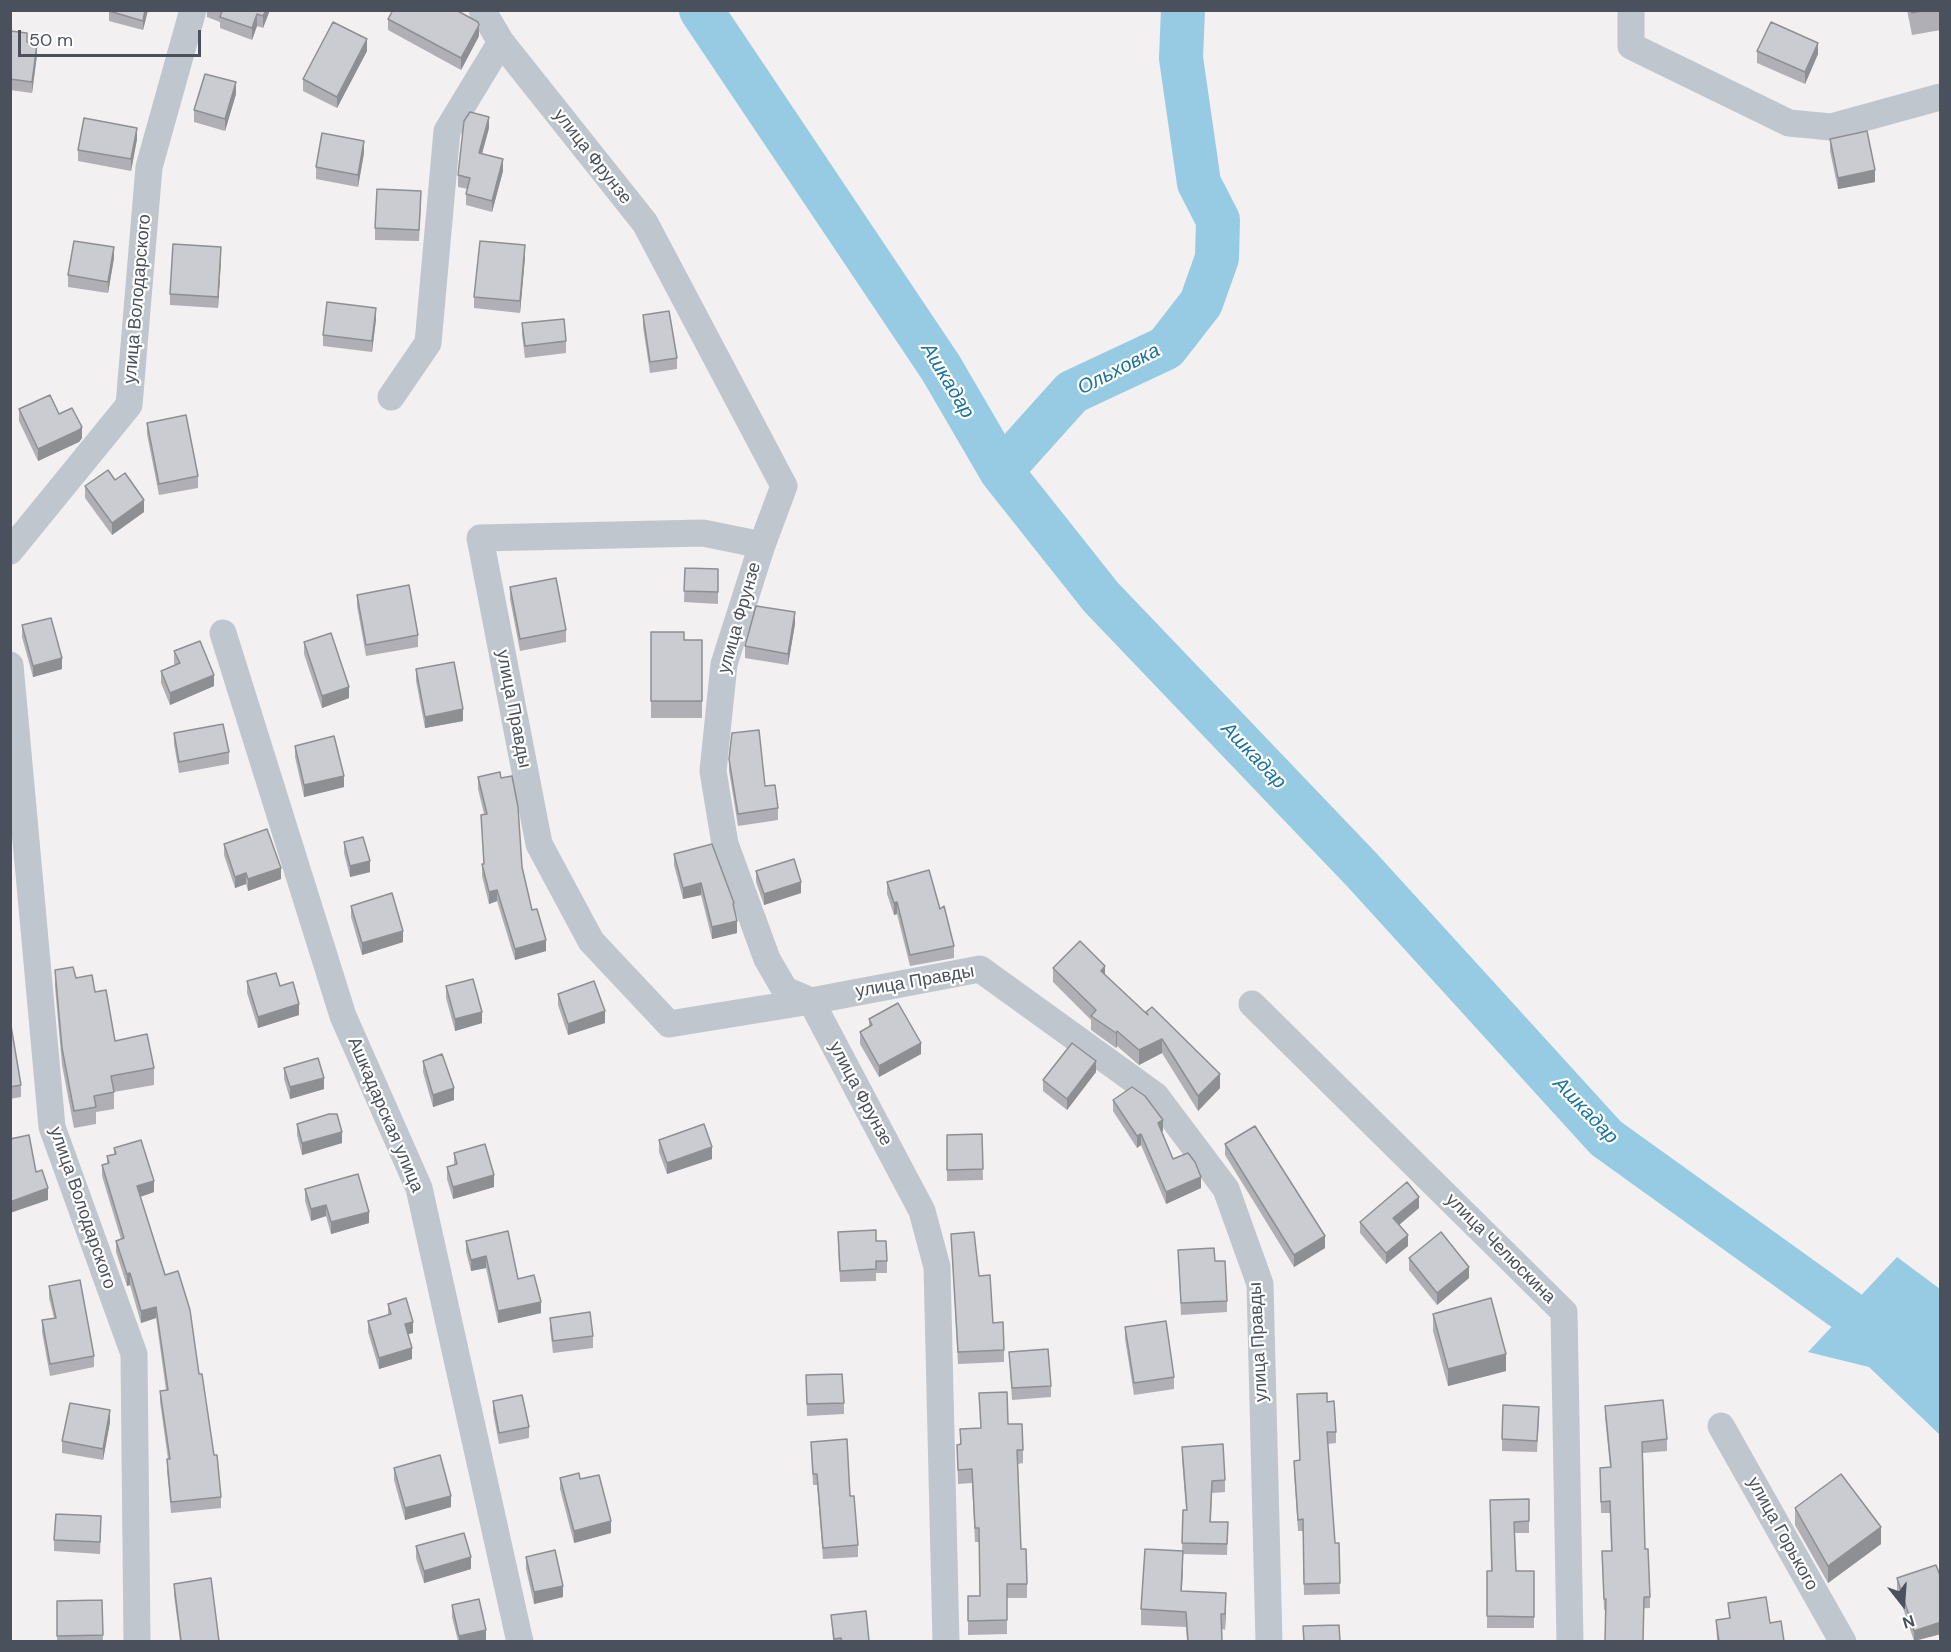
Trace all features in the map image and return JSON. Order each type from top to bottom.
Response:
[{"type":"street","name":"улица Володарского","points":[[10,551],[129,405],[149,167],[193,10]]},
{"type":"street","name":"улица Фрунзе","points":[[482,10],[501,42],[645,224],[784,486],[762,545],[724,664],[713,771],[725,844],[767,959],[785,990],[811,1001],[922,1211],[937,1267],[946,1641]]},
{"type":"street","points":[[1631,10],[1630,46],[1789,123],[1831,127],[1941,97]]},
{"type":"street","points":[[392,397],[428,343],[447,131],[501,42]]},
{"type":"street","name":"улица Правды","points":[[762,545],[703,533],[480,538],[539,844],[591,941],[669,1024],[811,1001],[980,969],[1156,1096],[1226,1189],[1260,1284],[1269,1641]]},
{"type":"street","name":"Ашкадарская улица","points":[[223,633],[343,1016],[419,1188],[520,1641]]},
{"type":"street","name":"улица Володарского","points":[[10,666],[52,1127],[134,1354],[137,1641]]},
{"type":"street","name":"улица Челюскина","points":[[1252,1004],[1564,1312],[1570,1641]]},
{"type":"street","name":"улица Горького","points":[[1721,1426],[1843,1641]]},
{"type":"water","points":[[1897,1257],[1940,1289],[1940,1435],[1869,1367],[1808,1352]]},
{"type":"building","points":[[109,10],[145,10],[143,21]]},
{"type":"building","points":[[221,10],[266,10],[263,16],[257,14],[252,28],[220,17]]},
{"type":"building","points":[[393,10],[456,10],[478,22],[479,25],[461,58],[388,19]]},
{"type":"building","points":[[333,22],[367,39],[337,97],[303,79]]},
{"type":"building","points":[[1771,22],[1818,43],[1805,72],[1757,51]]},
{"type":"building","points":[[11,31],[27,33],[27,42],[37,44],[32,82],[10,79]]},
{"type":"building","points":[[205,74],[236,82],[225,119],[194,110]]},
{"type":"building","points":[[470,112],[489,117],[479,153],[503,159],[492,201],[466,194],[470,178],[458,175],[464,121]]},
{"type":"building","points":[[84,118],[137,128],[131,159],[78,150]]},
{"type":"building","points":[[1867,131],[1875,170],[1838,178],[1830,139]]},
{"type":"building","points":[[322,133],[364,141],[358,175],[316,167]]},
{"type":"building","points":[[377,189],[421,191],[419,230],[375,228]]},
{"type":"building","points":[[74,241],[114,247],[108,282],[68,275]]},
{"type":"building","points":[[480,241],[525,245],[520,301],[474,297]]},
{"type":"building","points":[[173,244],[221,247],[218,297],[170,294]]},
{"type":"building","points":[[327,302],[376,308],[372,341],[323,335]]},
{"type":"building","points":[[669,311],[677,358],[650,362],[643,315]]},
{"type":"building","points":[[564,319],[566,341],[525,346],[522,323]]},
{"type":"building","points":[[50,395],[59,414],[72,408],[82,427],[38,449],[19,409]]},
{"type":"building","points":[[186,415],[198,476],[159,484],[147,423]]},
{"type":"building","points":[[108,470],[115,480],[125,473],[144,500],[112,523],[85,486]]},
{"type":"building","points":[[685,568],[718,569],[718,592],[684,591]]},
{"type":"building","points":[[556,578],[566,630],[520,639],[510,587]]},
{"type":"building","points":[[409,585],[418,635],[366,645],[357,595]]},
{"type":"building","points":[[756,606],[795,612],[788,654],[745,646]]},
{"type":"building","points":[[51,618],[62,658],[33,666],[22,625]]},
{"type":"building","points":[[651,632],[684,632],[684,640],[702,640],[702,701],[651,701]]},
{"type":"building","points":[[331,633],[349,687],[322,696],[304,642]]},
{"type":"building","points":[[200,641],[214,675],[170,693],[161,671],[180,663],[174,651]]},
{"type":"building","points":[[454,662],[463,709],[425,717],[416,669]]},
{"type":"building","points":[[223,724],[229,752],[179,762],[174,733]]},
{"type":"building","points":[[759,730],[765,786],[775,785],[778,808],[738,814],[729,759],[732,733]]},
{"type":"building","points":[[334,736],[344,776],[304,785],[295,746]]},
{"type":"building","points":[[500,772],[501,778],[512,776],[518,807],[522,867],[532,910],[537,909],[546,940],[515,949],[497,890],[489,892],[482,864],[484,864],[481,815],[487,814],[478,777]]},
{"type":"building","points":[[267,829],[281,868],[248,879],[246,873],[235,877],[224,844]]},
{"type":"building","points":[[363,837],[370,861],[350,866],[344,842]]},
{"type":"building","points":[[712,844],[734,903],[737,921],[712,927],[701,883],[683,888],[674,854]]},
{"type":"building","points":[[794,859],[801,882],[764,894],[756,871]]},
{"type":"building","points":[[929,870],[940,909],[944,906],[954,946],[910,955],[897,902],[894,903],[887,882]]},
{"type":"building","points":[[392,893],[403,931],[362,943],[351,906]]},
{"type":"building","points":[[1080,941],[1105,966],[1101,971],[1148,1015],[1146,1012],[1152,1007],[1220,1074],[1198,1096],[1162,1039],[1139,1050],[1117,1031],[1116,1033],[1091,1016],[1096,1010],[1053,968]]},
{"type":"building","points":[[73,967],[76,978],[92,975],[95,992],[106,990],[115,1041],[147,1034],[154,1068],[111,1076],[114,1092],[94,1096],[96,1107],[74,1111],[62,1048],[55,970]]},
{"type":"building","points":[[276,973],[280,986],[293,982],[299,1004],[258,1017],[247,981]]},
{"type":"building","points":[[473,979],[482,1012],[455,1019],[446,986]]},
{"type":"building","points":[[594,981],[605,1011],[568,1024],[558,994]]},
{"type":"building","points":[[898,1003],[921,1043],[879,1066],[860,1032],[872,1025],[869,1019]]},
{"type":"building","points":[[10,1020],[21,1085],[10,1087]]},
{"type":"building","points":[[1072,1043],[1096,1061],[1067,1099],[1043,1080]]},
{"type":"building","points":[[442,1054],[454,1088],[433,1095],[423,1061]]},
{"type":"building","points":[[318,1058],[324,1078],[290,1087],[284,1068]]},
{"type":"building","points":[[1132,1087],[1145,1096],[1163,1120],[1158,1123],[1173,1159],[1188,1153],[1195,1162],[1201,1177],[1166,1192],[1141,1134],[1137,1136],[1113,1100]]},
{"type":"building","points":[[329,1114],[337,1114],[342,1132],[302,1143],[297,1124]]},
{"type":"building","points":[[704,1124],[712,1147],[667,1163],[659,1140]]},
{"type":"building","points":[[1255,1126],[1325,1236],[1294,1255],[1225,1144]]},
{"type":"building","points":[[982,1134],[983,1169],[947,1170],[947,1135]]},
{"type":"building","points":[[29,1135],[36,1172],[42,1170],[48,1188],[10,1202],[10,1139]]},
{"type":"building","points":[[141,1140],[154,1181],[137,1186],[165,1275],[178,1271],[190,1310],[214,1455],[217,1455],[221,1497],[171,1502],[167,1459],[170,1459],[160,1391],[168,1390],[156,1307],[141,1311],[130,1273],[127,1274],[116,1241],[124,1238],[102,1165],[109,1163],[107,1156],[116,1154],[114,1148]]},
{"type":"building","points":[[485,1144],[494,1175],[453,1187],[447,1167],[457,1164],[454,1153]]},
{"type":"building","points":[[358,1174],[369,1212],[331,1222],[326,1205],[311,1209],[305,1189]]},
{"type":"building","points":[[1407,1182],[1419,1197],[1393,1218],[1408,1235],[1386,1253],[1360,1222]]},
{"type":"building","points":[[876,1230],[876,1241],[886,1241],[887,1261],[876,1261],[876,1269],[840,1271],[838,1232]]},
{"type":"building","points":[[508,1231],[518,1279],[534,1275],[541,1302],[498,1311],[486,1256],[471,1260],[466,1241]]},
{"type":"building","points":[[974,1232],[979,1276],[990,1275],[993,1323],[1003,1322],[1004,1350],[958,1352],[951,1234]]},
{"type":"building","points":[[1441,1232],[1469,1267],[1437,1293],[1409,1258]]},
{"type":"building","points":[[1214,1248],[1215,1261],[1225,1261],[1227,1301],[1181,1303],[1178,1250]]},
{"type":"building","points":[[80,1280],[94,1356],[50,1364],[42,1320],[56,1318],[49,1286]]},
{"type":"building","points":[[406,1298],[413,1322],[405,1324],[412,1348],[379,1358],[368,1321],[391,1314],[388,1304]]},
{"type":"building","points":[[1491,1298],[1506,1354],[1448,1369],[1433,1314]]},
{"type":"building","points":[[590,1312],[593,1336],[553,1341],[550,1318]]},
{"type":"building","points":[[1166,1321],[1174,1377],[1134,1383],[1125,1327]]},
{"type":"building","points":[[1048,1349],[1051,1386],[1012,1388],[1009,1352]]},
{"type":"building","points":[[842,1374],[844,1403],[807,1404],[806,1375]]},
{"type":"building","points":[[1007,1392],[1008,1424],[1022,1424],[1023,1450],[1017,1450],[1021,1549],[1026,1549],[1027,1584],[1007,1584],[1007,1620],[968,1621],[968,1596],[980,1596],[979,1528],[975,1528],[972,1469],[958,1470],[957,1445],[961,1444],[960,1429],[981,1428],[979,1393]]},
{"type":"building","points":[[1327,1393],[1327,1402],[1334,1401],[1336,1432],[1327,1432],[1335,1543],[1339,1543],[1340,1583],[1304,1584],[1303,1519],[1298,1520],[1294,1461],[1300,1460],[1297,1394]]},
{"type":"building","points":[[522,1395],[529,1427],[499,1433],[493,1401]]},
{"type":"building","points":[[1663,1400],[1667,1439],[1642,1442],[1645,1549],[1648,1549],[1650,1597],[1644,1597],[1643,1641],[1605,1641],[1606,1599],[1604,1599],[1602,1551],[1612,1551],[1610,1501],[1601,1502],[1600,1468],[1611,1467],[1605,1406]]},
{"type":"building","points":[[70,1403],[110,1410],[103,1449],[62,1441]]},
{"type":"building","points":[[1503,1405],[1539,1407],[1537,1441],[1502,1439]]},
{"type":"building","points":[[847,1439],[850,1496],[854,1496],[858,1545],[823,1548],[817,1474],[813,1474],[811,1442]]},
{"type":"building","points":[[1223,1444],[1225,1480],[1212,1481],[1210,1522],[1228,1522],[1227,1544],[1182,1543],[1183,1510],[1187,1510],[1182,1447]]},
{"type":"building","points":[[440,1455],[451,1496],[405,1508],[394,1468]]},
{"type":"building","points":[[579,1473],[580,1479],[599,1475],[611,1521],[574,1531],[560,1478]]},
{"type":"building","points":[[1841,1474],[1881,1527],[1828,1566],[1795,1508]]},
{"type":"building","points":[[1529,1499],[1529,1521],[1514,1522],[1516,1571],[1534,1571],[1534,1617],[1487,1616],[1487,1571],[1492,1571],[1490,1500]]},
{"type":"building","points":[[56,1514],[101,1516],[100,1542],[54,1540]]},
{"type":"building","points":[[464,1533],[471,1557],[424,1571],[416,1546]]},
{"type":"building","points":[[1145,1549],[1183,1551],[1181,1591],[1226,1593],[1225,1614],[1221,1614],[1222,1641],[1188,1641],[1186,1612],[1141,1609]]},
{"type":"building","points":[[555,1550],[563,1586],[534,1592],[526,1557]]},
{"type":"building","points":[[1936,1565],[1941,1578],[1941,1622],[1914,1631],[1897,1578]]},
{"type":"building","points":[[211,1578],[219,1641],[181,1641],[174,1584]]},
{"type":"building","points":[[1766,1597],[1770,1623],[1781,1621],[1784,1641],[1719,1641],[1716,1620],[1730,1618],[1728,1603]]},
{"type":"building","points":[[479,1599],[486,1630],[459,1636],[452,1605]]},
{"type":"building","points":[[102,1600],[103,1635],[57,1636],[57,1601]]},
{"type":"building","points":[[866,1611],[869,1641],[834,1639],[831,1615]]},
{"type":"building","points":[[1339,1625],[1340,1641],[1304,1641],[1303,1626]]},
{"type":"waterway","name":"Ашкадар","points":[[701,10],[941,368],[1001,471],[1101,597],[1362,870],[1606,1138],[1940,1378]]},
{"type":"waterway","name":"Ольховка","points":[[1001,471],[1072,392],[1166,348],[1201,303],[1217,258],[1218,220],[1199,183],[1181,58],[1183,10]]}]
